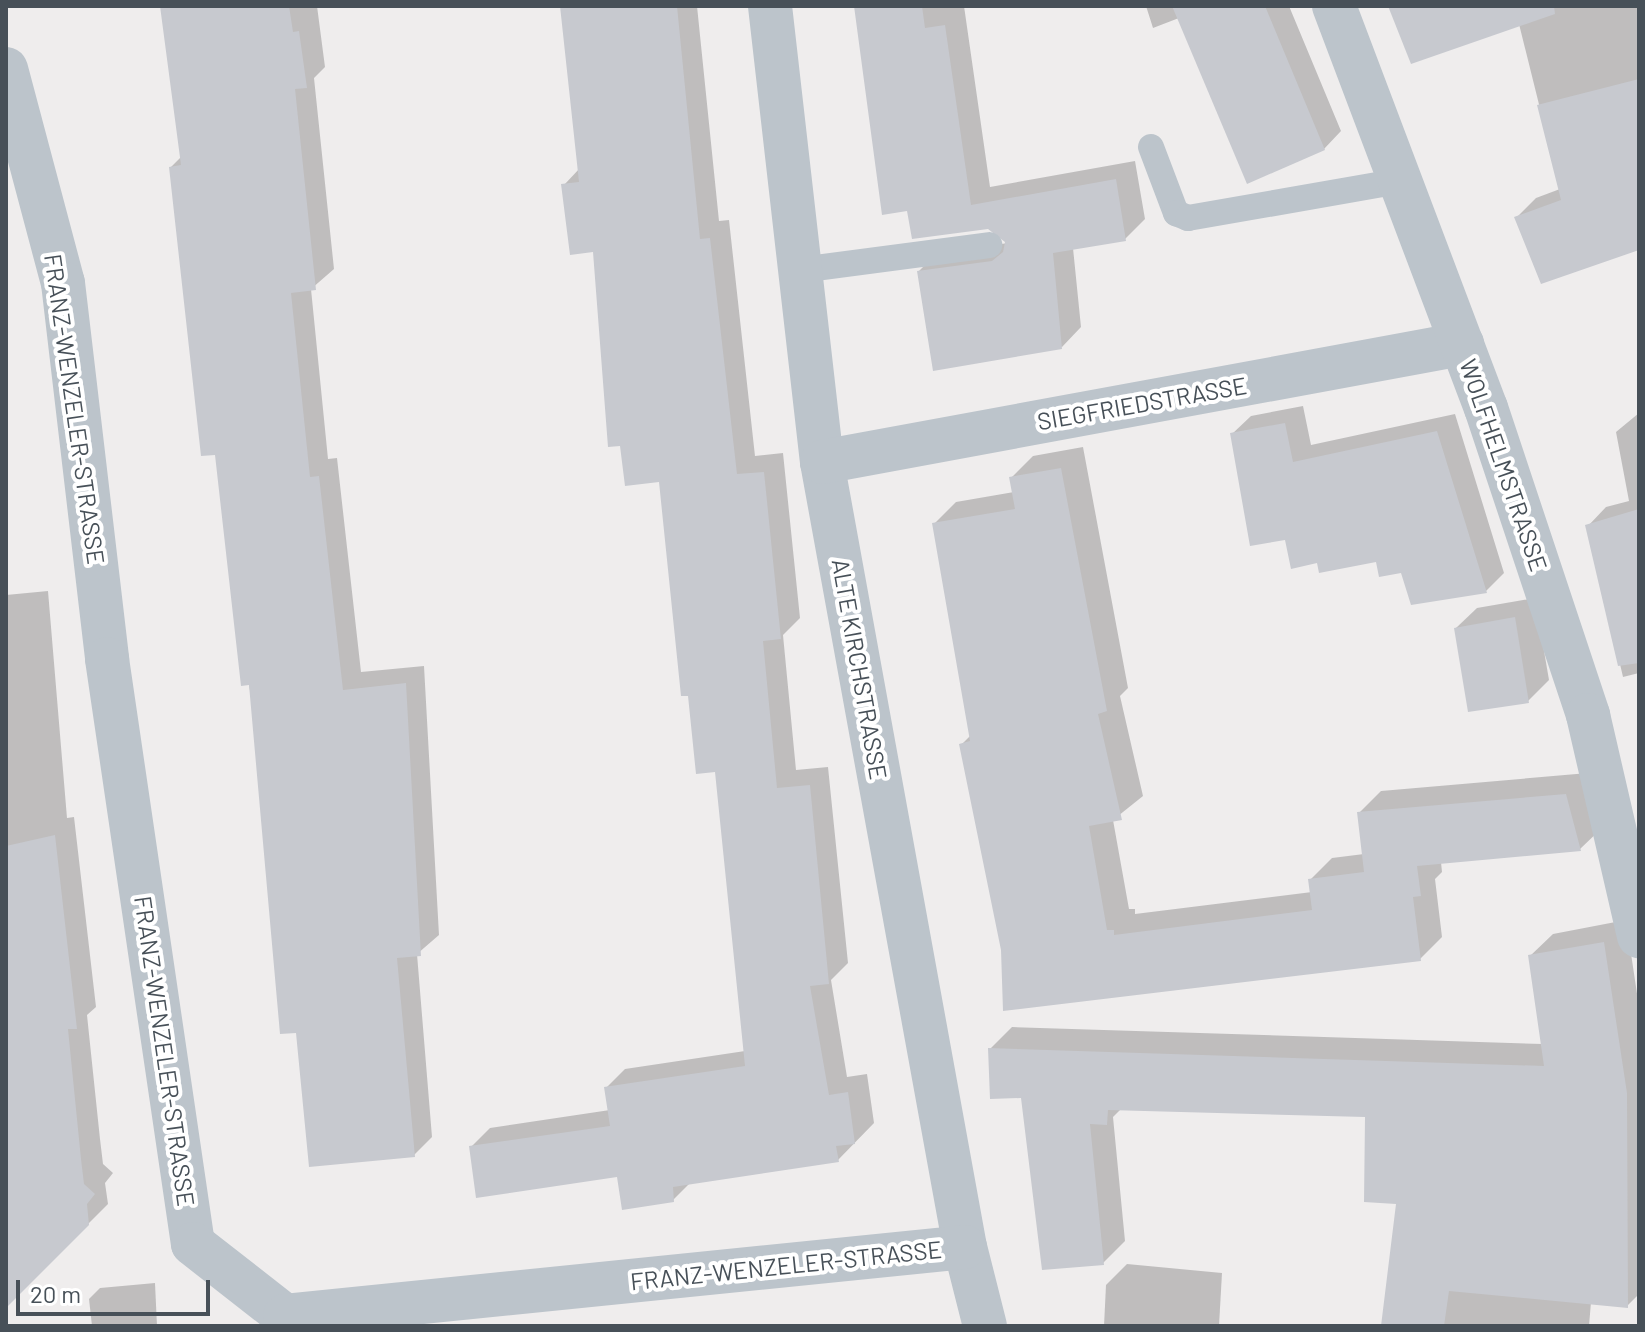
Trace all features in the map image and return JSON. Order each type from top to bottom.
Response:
[{"type":"street","name":"ALTE KIRCHSTRASSE","points":[[770,6],[822,462],[965,1247],[985,1326]]},
{"type":"street","name":"WOLFHELMSTRASSE","points":[[1334,6],[1462,344],[1588,715],[1639,936]]},
{"type":"street","name":"FRANZ-WENZELER-STRASSE","points":[[6,69],[63,283],[107,659],[193,1244],[285,1316],[965,1247]]},
{"type":"street","name":"SIEGFRIEDSTRASSE","points":[[822,462],[1462,344]]},
{"type":"lane","points":[[1151,147],[1176,213],[1188,218],[1400,181]]},
{"type":"lane","points":[[800,270],[989,245]]},
{"type":"building","points":[[160,6],[289,6],[293,32],[299,31],[307,88],[295,89],[316,290],[291,293],[310,477],[319,476],[343,690],[406,683],[421,956],[397,958],[415,1157],[309,1167],[296,1033],[280,1034],[249,685],[241,686],[215,455],[201,456],[169,167],[181,165]]},
{"type":"building","points":[[560,6],[677,6],[700,239],[710,238],[737,474],[764,472],[781,639],[763,641],[777,788],[810,785],[829,984],[810,986],[829,1095],[848,1092],[855,1144],[836,1146],[839,1162],[673,1187],[674,1202],[622,1210],[617,1177],[476,1198],[469,1146],[610,1126],[604,1087],[745,1066],[715,772],[696,774],[688,696],[681,696],[659,482],[625,486],[620,446],[608,447],[593,252],[570,255],[561,184],[579,182]]},
{"type":"building","points":[[854,6],[922,6],[925,28],[945,25],[971,205],[1116,179],[1126,241],[1053,253],[1062,349],[933,371],[917,271],[992,261],[1003,252],[1005,242],[988,229],[912,239],[907,211],[882,215]]},
{"type":"building","points":[[1172,6],[1265,6],[1325,150],[1247,184]]},
{"type":"building","points":[[1388,6],[1554,6],[1555,14],[1411,64]]},
{"type":"building","points":[[1639,79],[1639,250],[1541,284],[1514,217],[1561,200],[1537,105]]},
{"type":"building","points":[[1285,423],[1293,462],[1437,431],[1487,593],[1411,605],[1401,573],[1379,577],[1376,562],[1319,573],[1317,563],[1291,569],[1285,540],[1250,546],[1230,433]]},
{"type":"building","points":[[1061,468],[1107,711],[1098,714],[1122,820],[1089,826],[1107,930],[1114,930],[1114,935],[1312,910],[1308,879],[1364,872],[1357,812],[1566,794],[1581,851],[1417,866],[1421,896],[1413,897],[1421,961],[1003,1011],[1001,950],[959,744],[970,741],[932,523],[1015,509],[1009,477]]},
{"type":"building","points":[[1639,509],[1639,663],[1618,666],[1585,525]]},
{"type":"building","points":[[1515,617],[1529,703],[1468,712],[1454,628]]},
{"type":"building","points":[[55,835],[77,1029],[68,1029],[81,1159],[84,1184],[95,1194],[87,1204],[89,1225],[6,1308],[6,846]]},
{"type":"building","points":[[1604,942],[1627,1093],[1628,1308],[1449,1291],[1444,1326],[1381,1326],[1396,1204],[1364,1202],[1365,1117],[1108,1110],[1107,1125],[1090,1124],[1104,1265],[1042,1270],[1021,1098],[990,1099],[988,1048],[1544,1066],[1528,955]]}]
